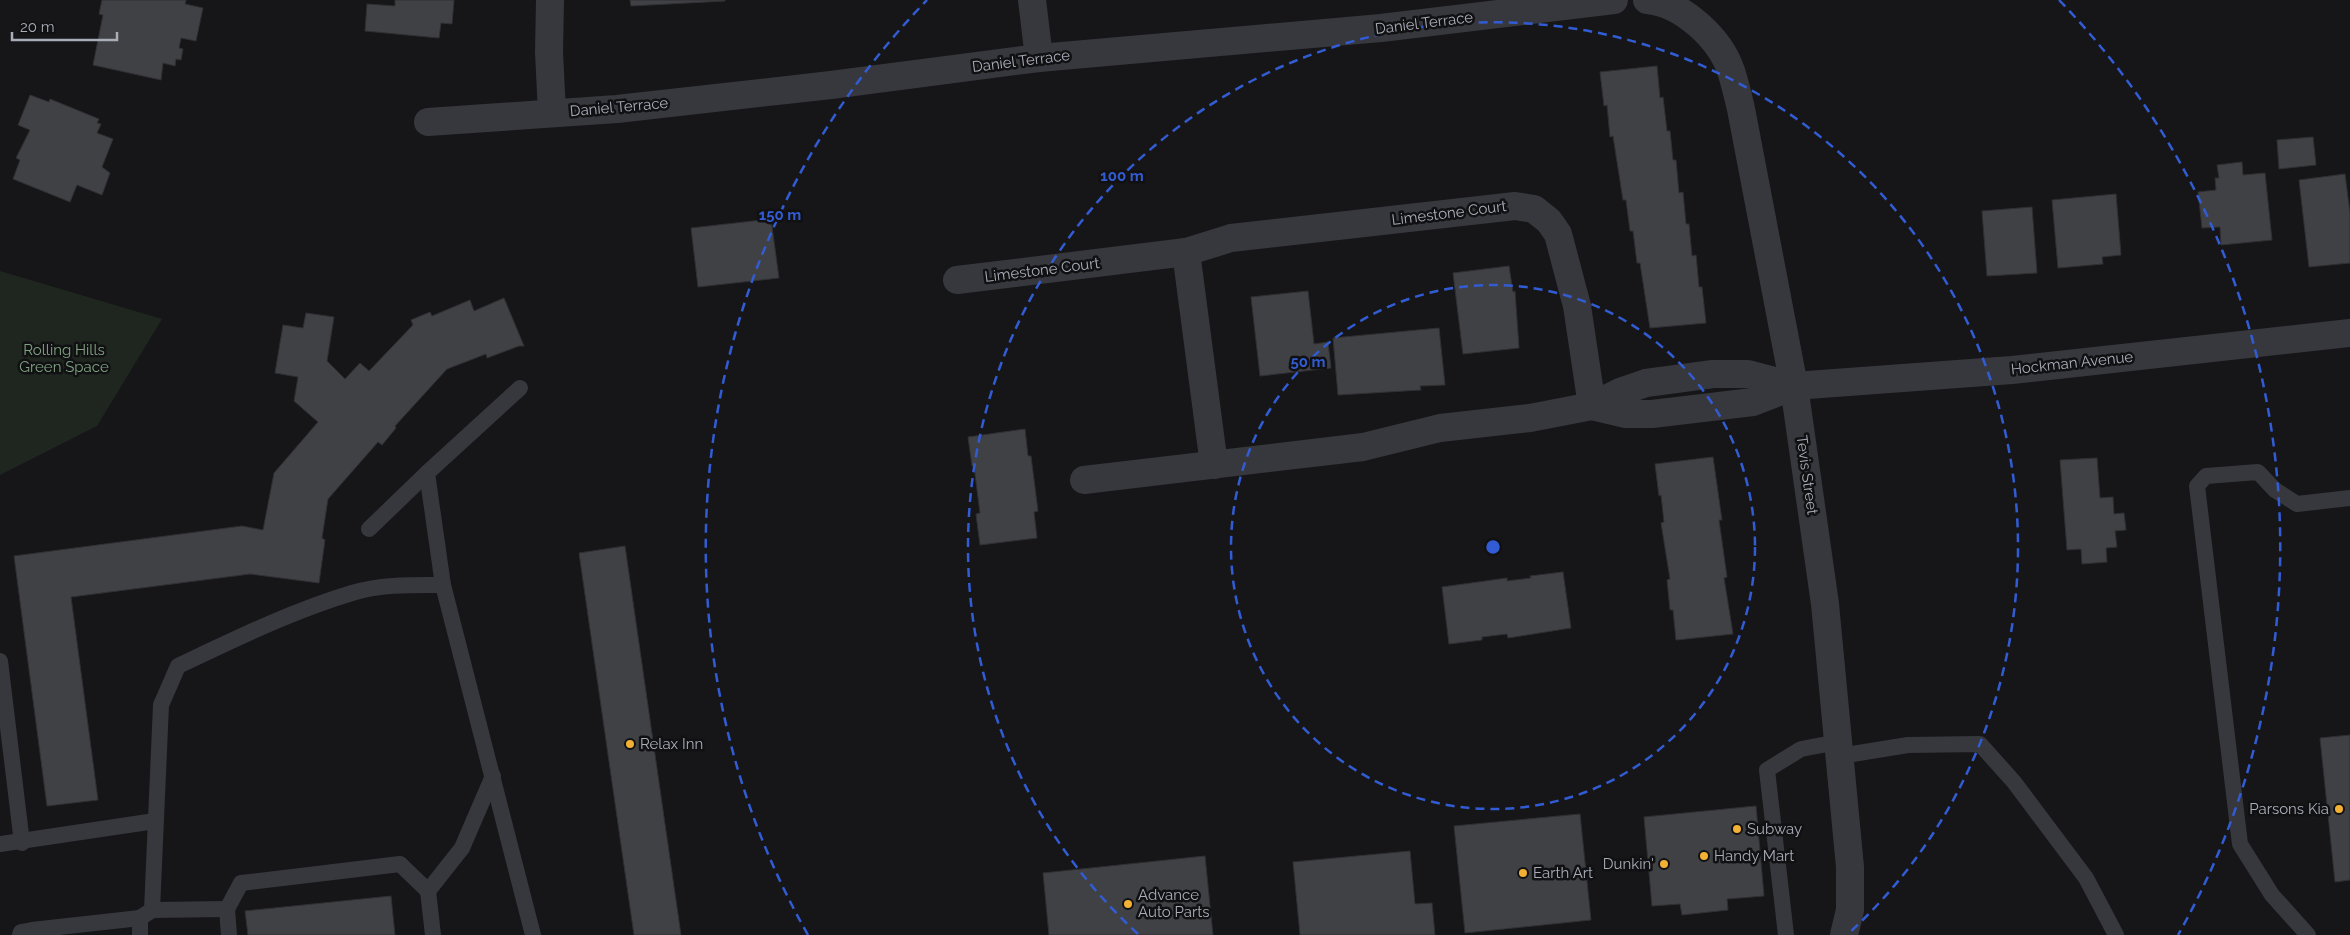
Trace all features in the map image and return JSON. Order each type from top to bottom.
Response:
[{"type":"street","points":[[550,0],[549,52],[552,113]]},
{"type":"street","points":[[1032,0],[1039,58]]},
{"type":"street","name":"Daniel Terrace","points":[[428,122],[617,109],[812,87],[1039,58],[1381,28],[1614,0]]},
{"type":"street","name":"Tevis Street","points":[[1647,0],[1654,0],[1680,11],[1701,28],[1720,50],[1731,70],[1741,109],[1794,386],[1825,604],[1850,867],[1850,910],[1844,935]]},
{"type":"street","name":"Limestone Court","points":[[957,280],[1186,252],[1231,238],[1515,206],[1534,209],[1548,221],[1558,234],[1576,306],[1592,406]]},
{"type":"street","points":[[1186,252],[1214,465]]},
{"type":"street","name":"Hockman Avenue","points":[[1794,386],[2012,370],[2350,333]]},
{"type":"street","points":[[1084,480],[1364,447],[1440,428],[1530,418],[1592,406],[1620,392],[1646,383],[1713,374],[1748,374],[1794,386]]},
{"type":"lane","points":[[369,529],[520,388]]},
{"type":"lane","points":[[2308,935],[2272,895],[2240,844],[2197,486],[2206,476],[2258,472],[2276,490],[2297,504],[2350,498]]},
{"type":"lane","points":[[427,473],[443,585],[533,935]]},
{"type":"lane","points":[[140,935],[146,914],[155,821],[161,705],[178,666],[267,624],[353,592],[403,585],[443,585]]},
{"type":"lane","points":[[0,661],[22,842]]},
{"type":"lane","points":[[1786,935],[1767,770],[1801,750],[1980,744],[2014,782],[2086,878],[2116,935]]},
{"type":"lane","points":[[428,891],[462,848],[493,776]]},
{"type":"lane","points":[[0,844],[155,821]]},
{"type":"lane","points":[[229,935],[228,909],[241,883],[400,864],[428,891],[433,935]]},
{"type":"lane","points":[[20,935],[21,932],[32,930],[146,914],[228,909]]},
{"type":"green space","name":"Rolling Hills Green Space","points":[[0,271],[162,319],[97,426],[0,475]]},
{"type":"building","points":[[102,0],[186,0],[185,4],[203,8],[196,41],[181,38],[179,48],[183,49],[181,60],[176,59],[175,66],[163,63],[161,80],[93,65],[103,15],[99,14]]},
{"type":"building","points":[[395,0],[454,0],[452,24],[441,23],[439,38],[365,31],[367,4],[395,6]]},
{"type":"building","points":[[630,0],[725,0],[725,1],[631,6]]},
{"type":"building","points":[[1657,66],[1660,98],[1663,97],[1667,131],[1670,131],[1673,160],[1676,160],[1679,193],[1683,192],[1692,256],[1696,255],[1699,287],[1702,287],[1706,323],[1650,328],[1640,263],[1637,263],[1633,231],[1630,231],[1626,200],[1623,200],[1613,136],[1610,137],[1607,105],[1604,106],[1600,72]]},
{"type":"building","points":[[30,95],[49,102],[50,99],[99,119],[97,123],[101,124],[97,133],[113,139],[102,167],[110,173],[102,195],[77,185],[70,202],[13,179],[20,160],[16,158],[30,130],[18,125]]},
{"type":"building","points":[[2313,137],[2316,165],[2279,169],[2277,140]]},
{"type":"building","points":[[2242,162],[2243,175],[2265,173],[2272,240],[2221,245],[2220,227],[2202,228],[2198,192],[2216,190],[2215,178],[2219,178],[2217,165]]},
{"type":"building","points":[[2345,174],[2350,213],[2350,263],[2309,267],[2299,180]]},
{"type":"building","points":[[2116,194],[2121,255],[2102,257],[2103,264],[2058,268],[2052,200]]},
{"type":"building","points":[[2032,207],[2037,273],[1987,276],[1982,211]]},
{"type":"building","points":[[771,219],[779,278],[698,287],[691,228]]},
{"type":"building","points":[[1509,266],[1513,292],[1515,291],[1519,348],[1463,354],[1453,273]]},
{"type":"building","points":[[1308,291],[1314,344],[1328,342],[1331,368],[1260,376],[1251,297]]},
{"type":"building","points":[[504,298],[524,346],[519,346],[487,358],[486,354],[447,369],[395,426],[396,428],[382,445],[378,442],[328,499],[322,538],[325,540],[319,583],[250,574],[71,597],[98,800],[47,806],[14,556],[242,526],[263,530],[274,473],[318,422],[294,401],[298,377],[275,373],[283,325],[303,328],[306,313],[334,317],[327,361],[345,379],[360,363],[369,371],[413,325],[411,320],[430,312],[432,316],[470,300],[474,311]]},
{"type":"building","points":[[1439,328],[1445,385],[1420,386],[1421,390],[1338,395],[1333,338]]},
{"type":"building","points":[[1025,429],[1028,456],[1031,456],[1038,511],[1034,512],[1037,538],[980,545],[976,514],[980,513],[968,437]]},
{"type":"building","points":[[1713,457],[1722,520],[1719,520],[1727,577],[1724,578],[1733,634],[1676,640],[1673,610],[1670,610],[1667,580],[1670,579],[1661,523],[1664,522],[1661,495],[1659,496],[1655,464]]},
{"type":"building","points":[[2097,458],[2100,498],[2113,497],[2114,514],[2124,513],[2126,530],[2115,531],[2117,547],[2106,548],[2107,562],[2082,564],[2081,549],[2067,550],[2060,460]]},
{"type":"building","name":"Relax Inn","points":[[625,546],[681,935],[634,935],[579,553]]},
{"type":"building","points":[[1563,572],[1571,628],[1508,638],[1507,634],[1482,637],[1482,640],[1449,644],[1442,587],[1507,578],[1507,581]]},
{"type":"building","name":"Parsons Kia","points":[[2350,735],[2350,880],[2335,882],[2320,738]]},
{"type":"building","name":"Handy Mart","points":[[1756,806],[1764,896],[1727,899],[1728,910],[1682,915],[1680,904],[1652,906],[1644,817]]},
{"type":"building","name":"Earth Art","points":[[1580,814],[1591,920],[1465,933],[1454,826]]},
{"type":"building","points":[[1410,851],[1415,904],[1432,903],[1435,935],[1300,935],[1293,862]]},
{"type":"building","name":"Advance Auto Parts","points":[[1205,856],[1213,935],[1049,935],[1043,873]]},
{"type":"building","points":[[391,896],[395,935],[248,935],[245,911]]},
{"type":"place","name":"Relax Inn","points":[[630,744]]},
{"type":"place","name":"Parsons Kia","points":[[2339,809]]},
{"type":"place","name":"Subway","points":[[1737,829]]},
{"type":"place","name":"Handy Mart","points":[[1704,856]]},
{"type":"place","name":"Dunkin'","points":[[1664,864]]},
{"type":"place","name":"Earth Art","points":[[1523,873]]},
{"type":"place","name":"Advance Auto Parts","points":[[1128,904]]}]
